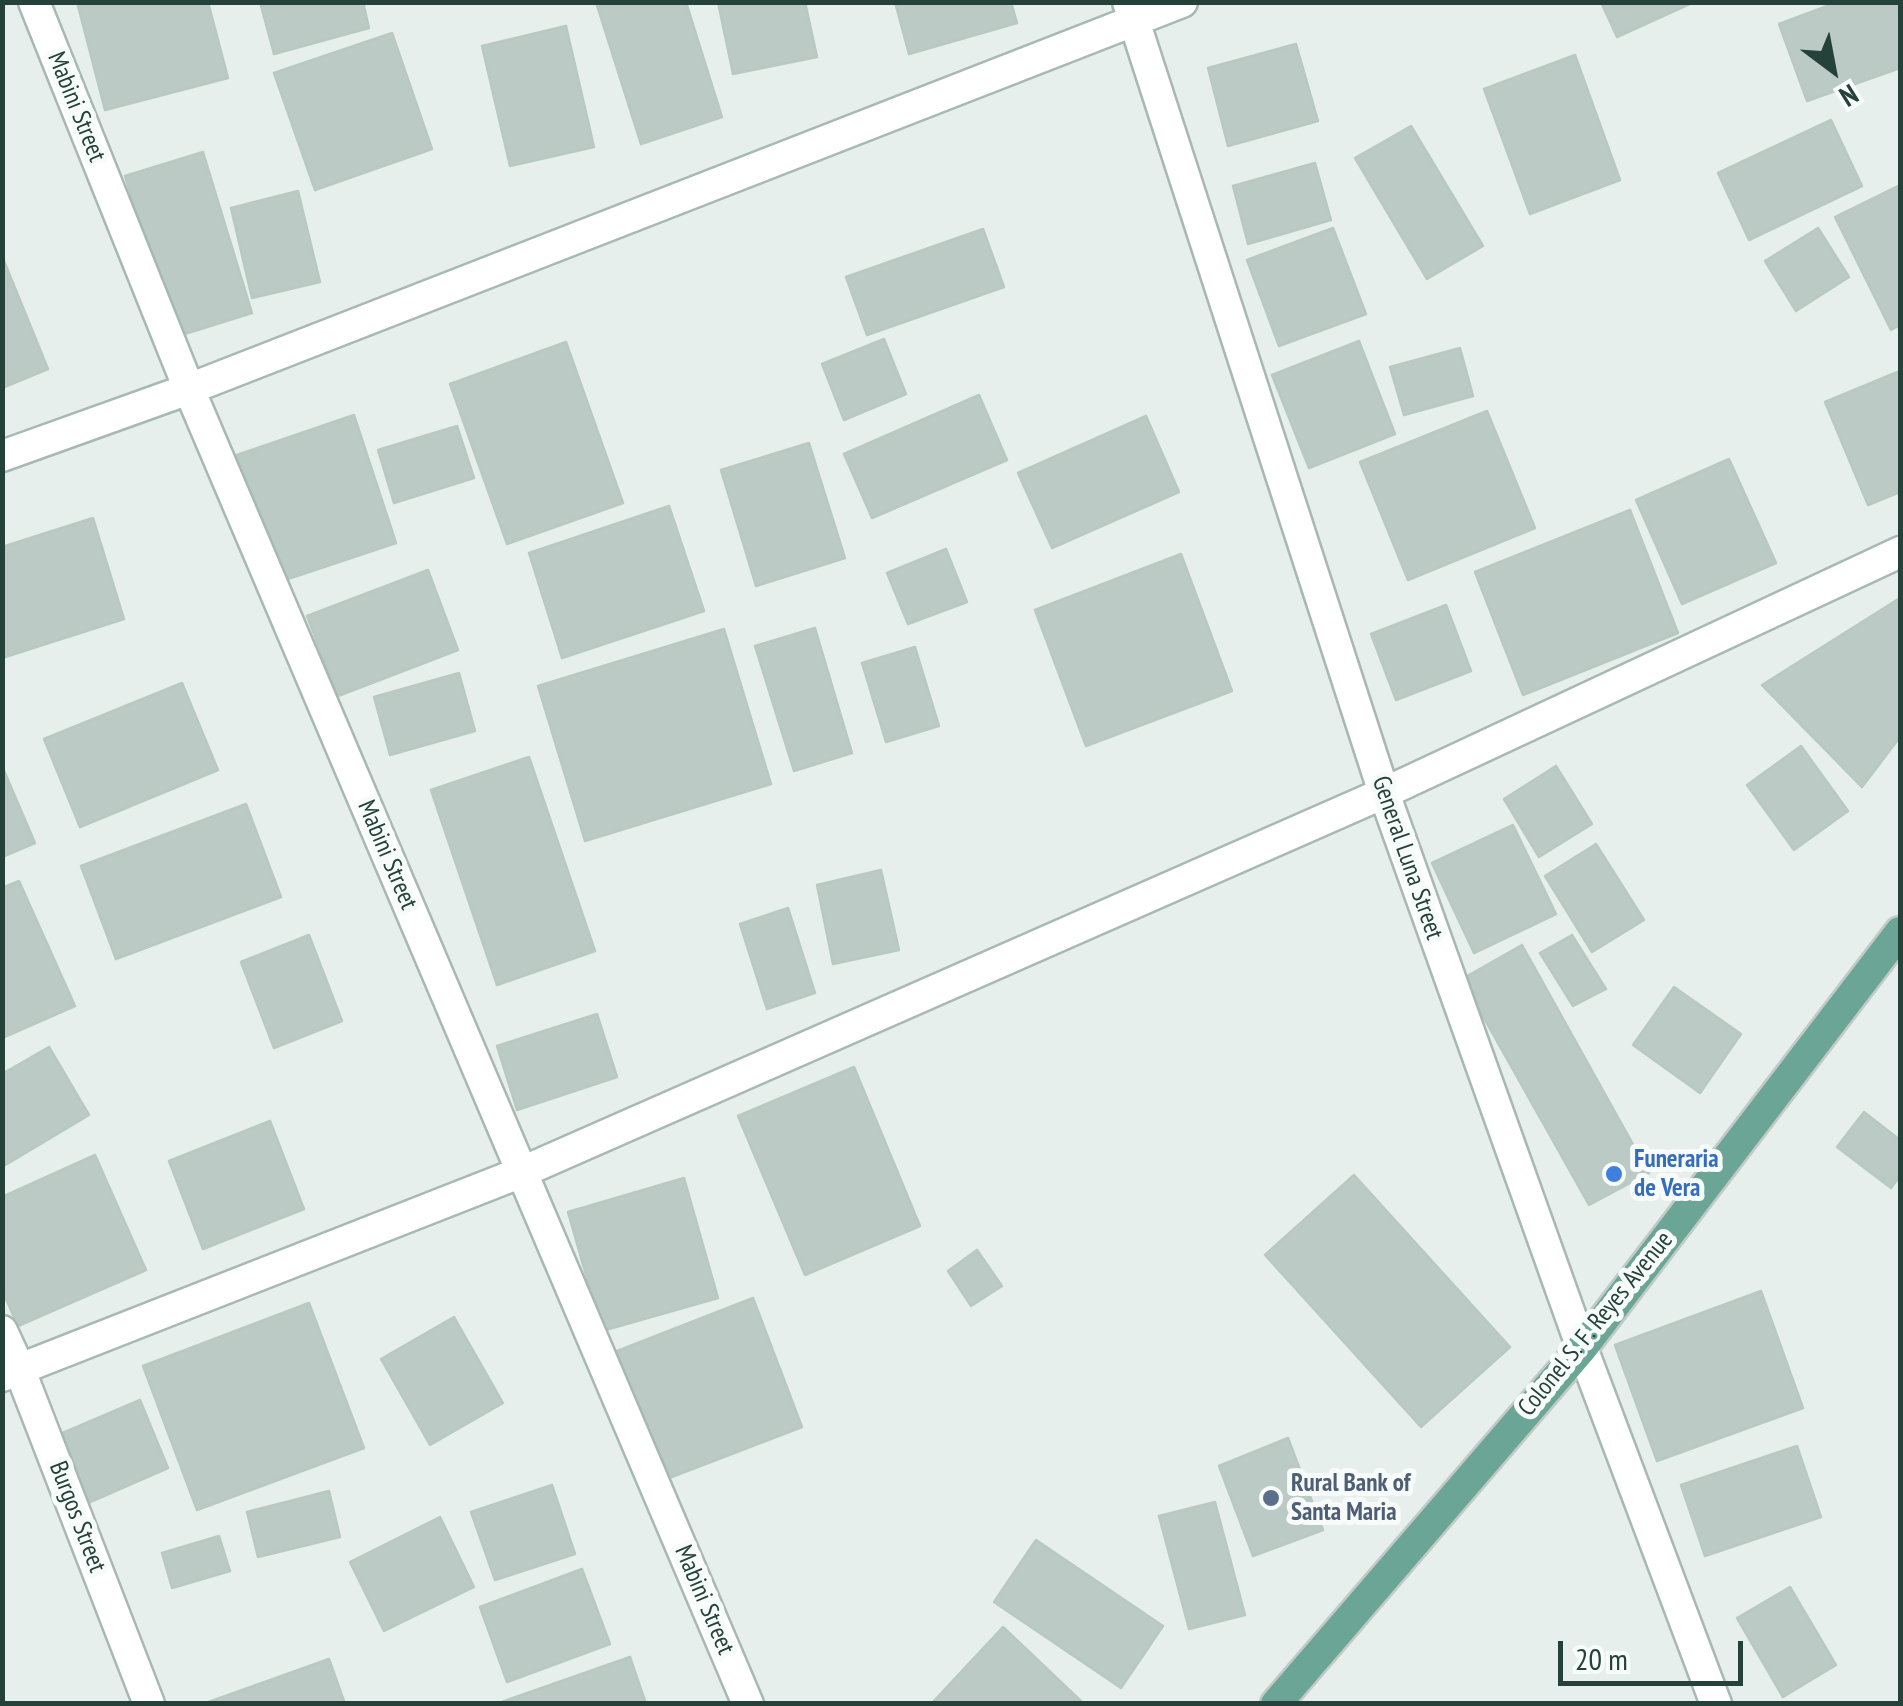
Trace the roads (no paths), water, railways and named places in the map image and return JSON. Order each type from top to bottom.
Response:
[{"type":"main road","name":"Colonel S. F. Reyes Avenue","points":[[1276,1704],[1582,1348],[1900,932]]},
{"type":"street","name":"Mabini Street","points":[[34,2],[190,389],[748,1704]]},
{"type":"street","points":[[2,456],[190,389],[1131,12],[1182,2]]},
{"type":"street","name":"General Luna Street","points":[[1131,12],[1384,793],[1582,1348],[1716,1704]]},
{"type":"street","points":[[11,1372],[522,1172],[1384,793],[1900,552]]},
{"type":"street","name":"Burgos Street","points":[[2,1331],[11,1372],[148,1704]]},
{"type":"place","name":"Funeraria de Vera","points":[[1614,1174]]},
{"type":"place","name":"Rural Bank of Santa Maria","points":[[1271,1498]]}]
